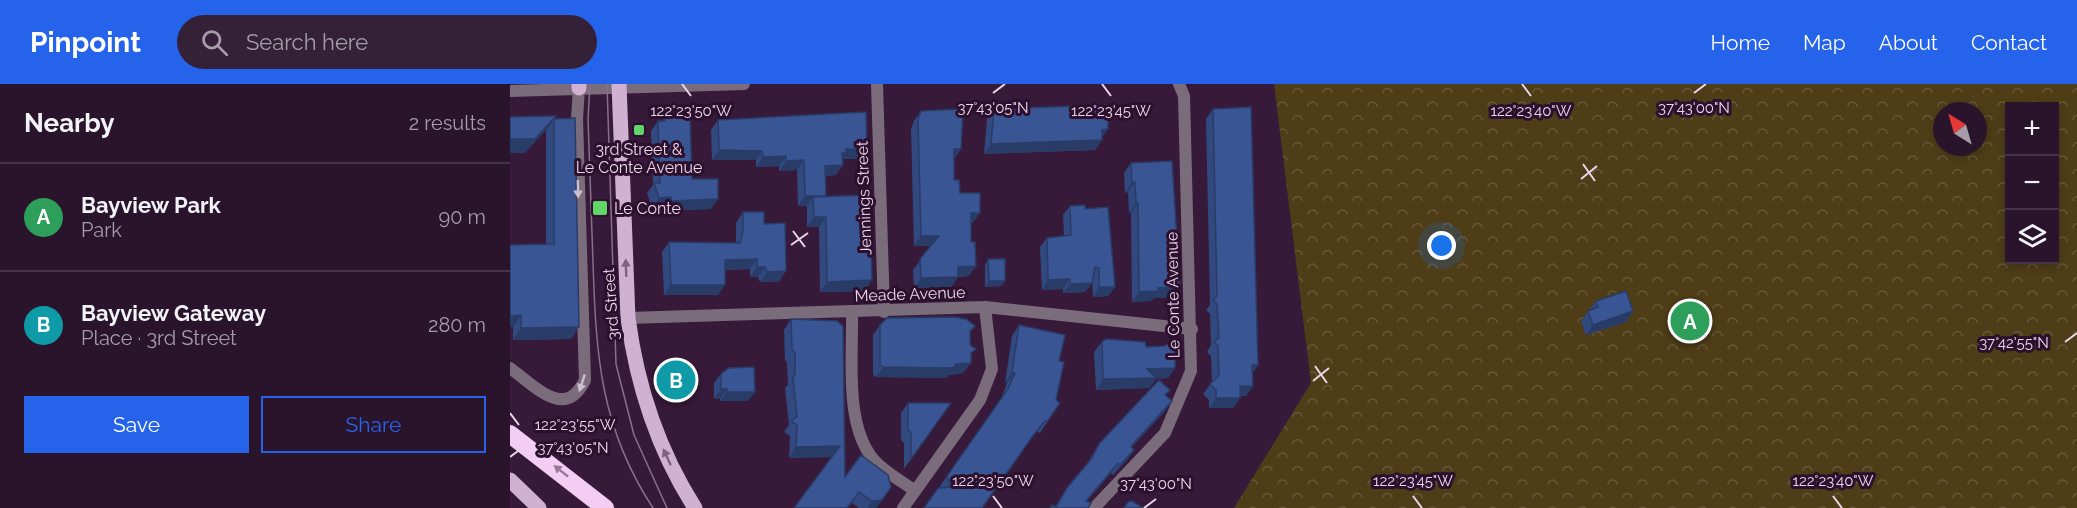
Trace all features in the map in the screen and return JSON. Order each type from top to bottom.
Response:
[{"type":"highway","points":[[510,434],[578,484],[605,508]]},
{"type":"main road","name":"3rd Street","points":[[619,85],[628,318],[638,378],[665,454],[695,508]]},
{"type":"main road","points":[[510,480],[539,508]]},
{"type":"street","points":[[510,91],[579,86],[744,84]]},
{"type":"street","name":"Jennings Street","points":[[877,84],[884,312]]},
{"type":"street","name":"Le Conte Avenue","points":[[1094,508],[1165,433],[1191,371],[1184,96],[1179,84]]},
{"type":"street","points":[[510,368],[547,395],[559,400],[570,400],[579,392],[585,380],[577,142],[579,86]]},
{"type":"street","points":[[903,508],[980,400],[992,369],[985,307]]},
{"type":"street","name":"Meade Avenue","points":[[628,318],[852,313],[985,307],[1191,329]]},
{"type":"street","points":[[852,313],[854,418],[861,441],[875,462],[915,490]]},
{"type":"green space","points":[[1274,84],[2077,84],[2077,508],[1234,508],[1311,383]]},
{"type":"building","points":[[1108,105],[1108,129],[1102,130],[1102,140],[991,144],[994,109]]},
{"type":"building","points":[[1251,107],[1258,365],[1252,365],[1253,386],[1240,386],[1240,398],[1216,398],[1216,390],[1210,384],[1219,376],[1218,346],[1214,342],[1219,338],[1217,304],[1213,300],[1217,296],[1213,109]]},
{"type":"building","points":[[963,109],[961,149],[954,149],[954,180],[959,180],[960,193],[980,193],[980,213],[971,213],[971,242],[975,242],[976,266],[958,267],[958,277],[921,278],[920,259],[939,236],[921,236],[918,119],[921,111]]},
{"type":"building","points":[[866,112],[867,149],[846,149],[846,153],[842,153],[843,165],[825,166],[826,196],[805,196],[804,160],[786,161],[786,156],[763,157],[762,151],[719,150],[718,120]]},
{"type":"building","points":[[556,116],[535,139],[510,139],[510,117]]},
{"type":"building","points":[[665,116],[690,116],[692,179],[718,179],[718,199],[671,201],[671,197],[659,198],[654,183],[660,183],[658,121],[665,121]]},
{"type":"building","points":[[575,118],[579,327],[521,328],[521,315],[510,316],[510,245],[554,244],[554,119]]},
{"type":"building","points":[[1172,161],[1180,287],[1139,292],[1138,203],[1136,203],[1135,182],[1132,183],[1131,163]]},
{"type":"building","points":[[870,195],[872,280],[827,282],[826,217],[814,217],[813,197]]},
{"type":"building","points":[[1085,205],[1085,209],[1108,207],[1115,287],[1099,287],[1099,268],[1095,267],[1092,283],[1070,284],[1070,279],[1048,280],[1047,238],[1071,235],[1070,206]]},
{"type":"building","points":[[743,212],[764,212],[764,224],[785,223],[786,271],[767,272],[765,267],[757,267],[757,259],[725,260],[725,285],[671,285],[669,242],[740,243],[743,231]]},
{"type":"building","points":[[988,259],[1005,259],[1005,281],[989,281]]},
{"type":"building","points":[[1626,291],[1633,311],[1593,325],[1588,311],[1598,307],[1596,301]]},
{"type":"building","points":[[953,317],[966,319],[975,326],[970,331],[970,345],[976,349],[971,353],[971,363],[956,364],[953,368],[883,367],[880,365],[880,325],[887,318]]},
{"type":"building","points":[[791,319],[837,321],[843,326],[845,477],[861,455],[888,475],[891,487],[882,500],[872,501],[859,492],[847,508],[794,508],[840,446],[796,447],[797,425],[791,421],[797,417],[793,377],[795,375],[795,352],[792,350]]},
{"type":"building","points":[[1019,325],[1065,335],[1059,361],[1064,362],[1056,400],[1060,403],[1047,422],[1045,421],[1032,437],[982,508],[924,508],[938,488],[951,487],[947,476],[1008,389],[1015,373],[1012,373]]},
{"type":"building","points":[[1106,339],[1145,342],[1146,347],[1165,346],[1175,339],[1175,368],[1147,369],[1156,378],[1103,379],[1102,342]]},
{"type":"building","points":[[754,367],[755,392],[727,392],[727,389],[721,389],[721,374],[729,368]]},
{"type":"building","points":[[1159,380],[1170,390],[1165,395],[1172,401],[1131,446],[1134,450],[1120,465],[1118,463],[1086,501],[1091,503],[1088,508],[1050,508],[1052,505],[1056,507],[1067,488],[1092,458],[1099,444]]},
{"type":"building","points":[[908,403],[951,403],[911,459],[911,432],[908,430]]},
{"type":"building","points":[[1132,501],[1143,508],[1124,508],[1128,502]]},
{"type":"tram line","points":[[590,84],[588,119],[594,296],[599,359],[604,390],[622,448],[635,478],[653,508]]},
{"type":"tram line","points":[[607,84],[616,364],[634,435],[667,508]]},
{"type":"place","name":"3rd Street & Le Conte Avenue","points":[[639,130]]},
{"type":"place","name":"Le Conte","points":[[600,208]]},
{"type":"place","name":"Bayview Park","points":[[1690,321]]},
{"type":"place","name":"Bayview Gateway","points":[[676,380]]}]
